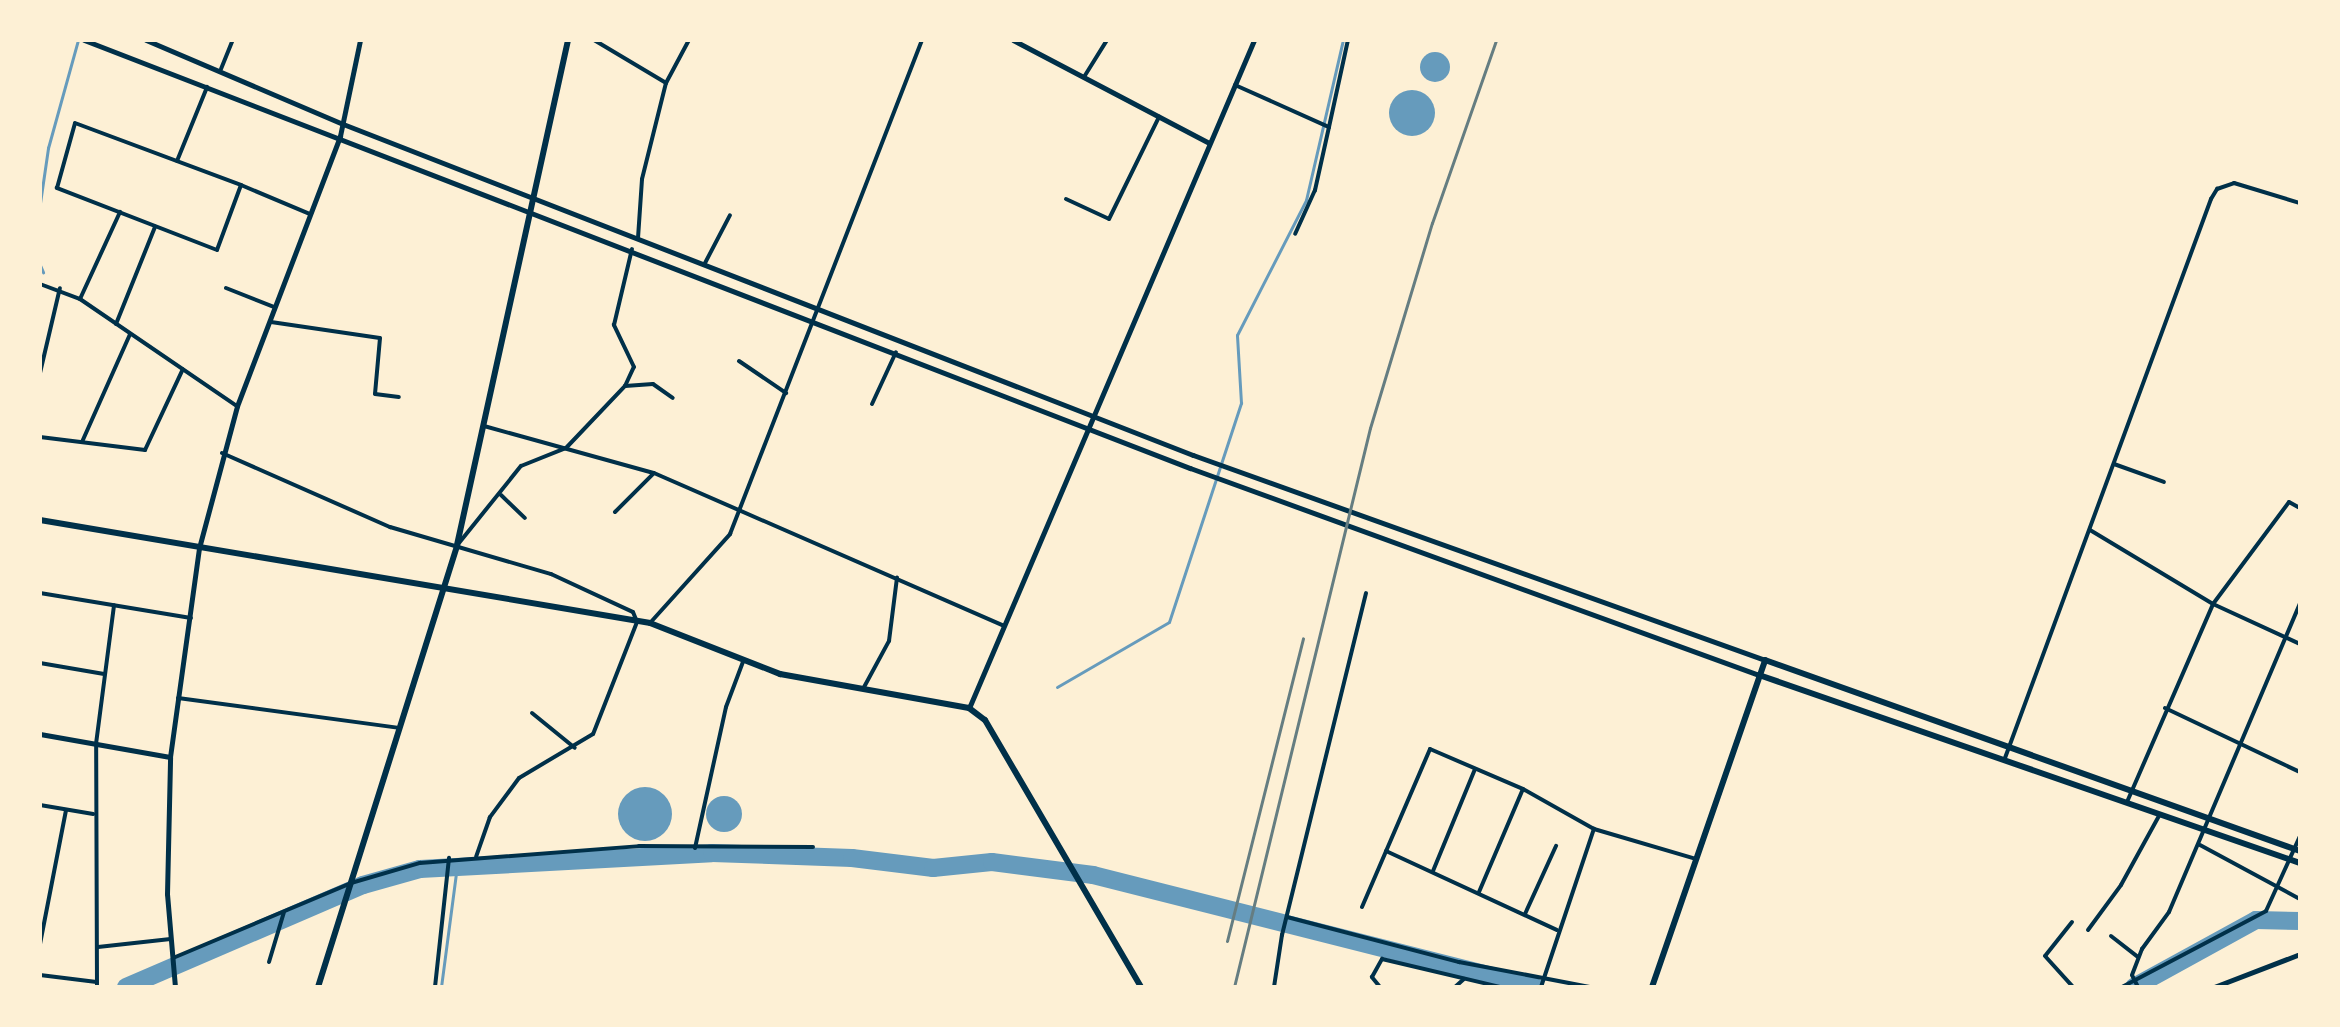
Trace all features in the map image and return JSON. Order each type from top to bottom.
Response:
[{"type":"main road","points":[[318,987],[457,545],[568,40]]},
{"type":"main road","points":[[40,520],[650,623],[780,674],[969,708],[985,720],[1141,987]]},
{"type":"main road","points":[[1652,987],[1765,660],[2297,850]]},
{"type":"main road","points":[[1759,675],[2300,863]]},
{"type":"street","points":[[84,40],[531,209],[1190,468],[1759,675]]},
{"type":"street","points":[[146,40],[221,69],[343,124],[1193,455],[1642,619],[1765,660]]},
{"type":"street","points":[[221,69],[233,40]]},
{"type":"street","points":[[175,987],[171,939],[170,757],[199,548],[237,406],[277,308],[340,136],[360,40]]},
{"type":"street","points":[[594,40],[666,83]]},
{"type":"street","points":[[638,238],[642,179],[666,83],[689,40]]},
{"type":"street","points":[[650,623],[730,534],[922,40]]},
{"type":"street","points":[[1013,40],[1209,143]]},
{"type":"street","points":[[1084,77],[1107,40]]},
{"type":"street","points":[[969,708],[1254,40]]},
{"type":"street","points":[[1295,234],[1315,190],[1348,40]]},
{"type":"street","points":[[1235,85],[1329,127]]},
{"type":"street","points":[[177,161],[207,87]]},
{"type":"street","points":[[1066,199],[1109,219],[1159,117]]},
{"type":"street","points":[[241,185],[217,250],[57,188],[75,123],[241,185],[310,214]]},
{"type":"street","points":[[2005,758],[2217,189],[2245,185],[2300,203]]},
{"type":"street","points":[[80,299],[120,212]]},
{"type":"street","points":[[704,265],[730,215]]},
{"type":"street","points":[[116,324],[155,227]]},
{"type":"street","points":[[457,545],[501,495],[521,466],[566,448],[625,386],[634,367],[614,325],[632,249]]},
{"type":"street","points":[[40,284],[60,288],[80,299],[237,406]]},
{"type":"street","points":[[40,373],[60,288]]},
{"type":"street","points":[[226,288],[277,308]]},
{"type":"street","points":[[271,322],[380,338],[375,394],[399,397]]},
{"type":"street","points":[[82,442],[130,334]]},
{"type":"street","points":[[872,404],[896,352]]},
{"type":"street","points":[[739,361],[786,393]]},
{"type":"street","points":[[40,437],[145,450],[183,369]]},
{"type":"street","points":[[625,386],[653,384],[673,398]]},
{"type":"street","points":[[484,426],[654,473],[1006,627]]},
{"type":"street","points":[[222,453],[390,527],[457,545],[587,588],[633,612],[637,622],[593,734],[575,748],[519,778],[490,817],[476,857]]},
{"type":"street","points":[[2114,464],[2164,482]]},
{"type":"street","points":[[615,512],[654,473]]},
{"type":"street","points":[[501,495],[525,518]]},
{"type":"street","points":[[2127,802],[2165,708],[2213,604],[2289,502],[2300,508]]},
{"type":"street","points":[[2090,530],[2213,604],[2300,644]]},
{"type":"street","points":[[863,689],[889,641],[897,578]]},
{"type":"street","points":[[40,593],[191,618]]},
{"type":"street","points":[[1274,987],[1282,935],[1366,593]]},
{"type":"street","points":[[2133,981],[2139,957],[2169,912],[2200,844],[2203,829],[2300,604]]},
{"type":"street","points":[[40,975],[97,984],[96,744],[114,605]]},
{"type":"street","points":[[695,848],[726,707],[744,659]]},
{"type":"street","points":[[40,663],[104,674]]},
{"type":"street","points":[[178,698],[399,728]]},
{"type":"street","points":[[2165,708],[2300,772]]},
{"type":"street","points":[[532,713],[575,748]]},
{"type":"street","points":[[40,734],[170,757]]},
{"type":"street","points":[[1362,907],[1430,749],[1523,789],[1594,829],[1696,859]]},
{"type":"street","points":[[1433,871],[1475,769]]},
{"type":"street","points":[[1479,892],[1523,789]]},
{"type":"street","points":[[40,805],[94,814]]},
{"type":"street","points":[[40,944],[66,810]]},
{"type":"street","points":[[2088,930],[2121,885],[2160,814]]},
{"type":"street","points":[[1541,987],[1557,930],[1594,829]]},
{"type":"street","points":[[2122,987],[2266,911],[2288,859],[2297,850],[2300,836]]},
{"type":"street","points":[[2200,844],[2300,899]]},
{"type":"street","points":[[173,962],[351,883],[449,858],[639,846],[813,847]]},
{"type":"street","points":[[1525,914],[1556,846]]},
{"type":"street","points":[[1386,851],[1557,930]]},
{"type":"street","points":[[435,987],[449,858]]},
{"type":"street","points":[[269,962],[284,912]]},
{"type":"street","points":[[1287,918],[1336,933],[1543,980],[1590,987]]},
{"type":"street","points":[[2072,922],[2045,956],[2073,987]]},
{"type":"street","points":[[2111,936],[2139,957]]},
{"type":"street","points":[[98,947],[171,939]]},
{"type":"street","points":[[2214,987],[2300,954]]},
{"type":"street","points":[[1380,987],[1372,977],[1382,959],[1500,987]]},
{"type":"street","points":[[1455,987],[1464,979]]},
{"type":"street","points":[[2133,981],[2138,987]]},
{"type":"water","points":[[1435,52],[1446,56],[1450,67],[1446,78],[1435,82],[1424,78],[1420,67],[1424,56]]},
{"type":"water","points":[[1412,90],[1429,96],[1435,113],[1429,130],[1412,136],[1395,130],[1389,113],[1395,96]]},
{"type":"water","points":[[645,787],[664,795],[672,814],[664,833],[645,841],[626,833],[618,814],[626,795]]},
{"type":"water","points":[[724,796],[737,801],[742,814],[737,827],[724,832],[711,827],[706,814],[711,801]]},
{"type":"waterway","points":[[40,203],[48,148],[78,40]]},
{"type":"waterway","points":[[1057,687],[1169,622],[1241,403],[1237,335],[1306,200],[1343,40]]},
{"type":"waterway","points":[[40,265],[43,272]]},
{"type":"waterway","points":[[126,987],[363,885],[420,869],[712,853],[852,858],[933,868],[992,862],[1093,875],[1535,987]]},
{"type":"waterway","points":[[441,987],[457,866]]},
{"type":"waterway","points":[[2134,987],[2256,920],[2300,921]]},
{"type":"railway","points":[[1234,987],[1370,428],[1432,223],[1496,40]]},
{"type":"railway","points":[[1227,941],[1303,638]]}]
